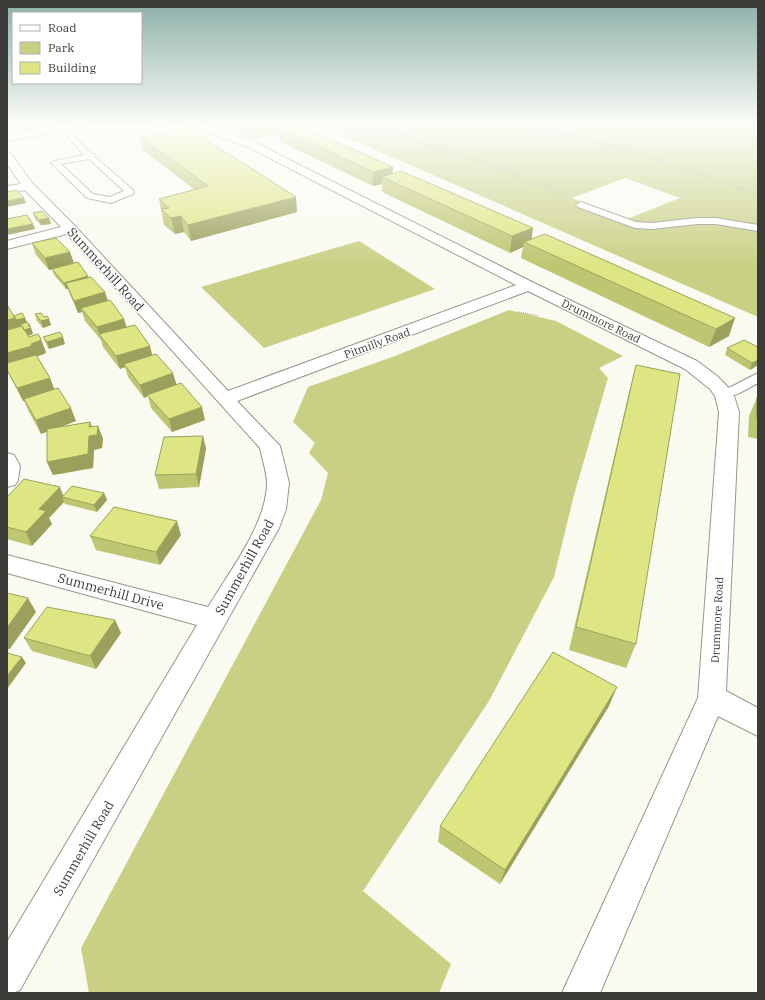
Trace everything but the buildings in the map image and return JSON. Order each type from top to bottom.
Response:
[{"type":"street","name":"Summerhill Road","points":[[7,977],[90,836],[141,744],[268,528],[275,509],[278,483],[270,446],[224,399],[70,229],[17,188],[12,172]]},
{"type":"street","name":"Drummore Road","points":[[304,172],[529,286],[691,366],[708,377],[724,393],[729,412],[712,698],[580,993]]},
{"type":"street","points":[[7,245],[70,229]]},
{"type":"street","name":"Pitmilly Road","points":[[224,399],[529,286]]},
{"type":"street","points":[[7,460],[10,466],[7,480]]},
{"type":"street","name":"Summerhill Drive","points":[[7,564],[214,619]]},
{"type":"street","points":[[712,698],[758,723]]},
{"type":"lane","points":[[64,172],[90,196],[111,200],[130,192],[109,172]]},
{"type":"lane","points":[[581,205],[635,225],[652,226],[703,221],[730,223],[758,228]]},
{"type":"lane","points":[[724,393],[736,390],[758,378]]},
{"type":"path","points":[[509,172],[530,183],[546,186],[581,205]]},
{"type":"path","points":[[692,172],[758,194]]},
{"type":"green space","points":[[425,172],[758,172],[758,317]],"holes":[[[625,178],[680,198],[627,219],[572,198]]]},
{"type":"green space","points":[[359,241],[435,289],[264,348],[201,287]]},
{"type":"green space","points":[[509,310],[556,321],[623,356],[599,368],[608,378],[574,495],[554,577],[489,701],[363,891],[451,964],[439,993],[89,993],[81,948],[321,500],[328,473],[309,453],[315,443],[293,422],[308,387],[395,356]]}]
